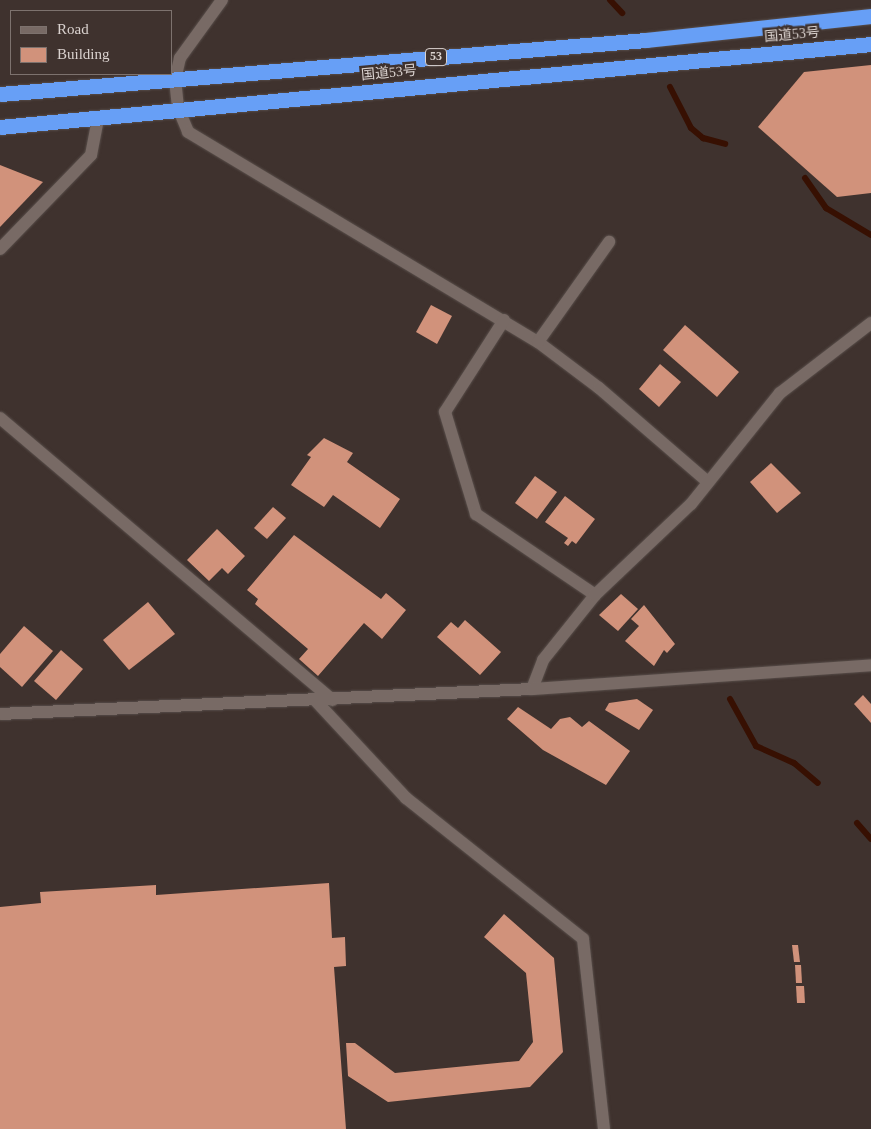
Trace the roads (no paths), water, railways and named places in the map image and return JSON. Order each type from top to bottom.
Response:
[{"type":"highway","name":"国道53号","points":[[0,94],[646,40],[871,16]]},
{"type":"highway","name":"国道53号","points":[[0,127],[178,108],[871,44]]},
{"type":"street","points":[[222,0],[180,58],[174,79],[178,108],[188,132],[538,342],[599,388],[708,482]]},
{"type":"street","points":[[0,249],[91,155],[98,118]]},
{"type":"street","points":[[538,342],[609,242]]},
{"type":"street","points":[[504,320],[445,412],[476,514],[595,595]]},
{"type":"street","points":[[532,689],[543,660],[595,595],[672,524],[780,393],[871,323]]},
{"type":"street","points":[[0,418],[332,700]]},
{"type":"street","points":[[0,714],[332,700],[532,689],[871,665]]},
{"type":"street","points":[[315,700],[406,798],[583,939],[604,1129]]},
{"type":"waterway","points":[[610,0],[622,13]]},
{"type":"waterway","points":[[670,87],[691,128],[703,138],[725,144]]},
{"type":"waterway","points":[[805,178],[826,208],[871,235]]},
{"type":"waterway","points":[[730,699],[756,746],[794,763],[818,783]]},
{"type":"waterway","points":[[857,823],[871,839]]}]
